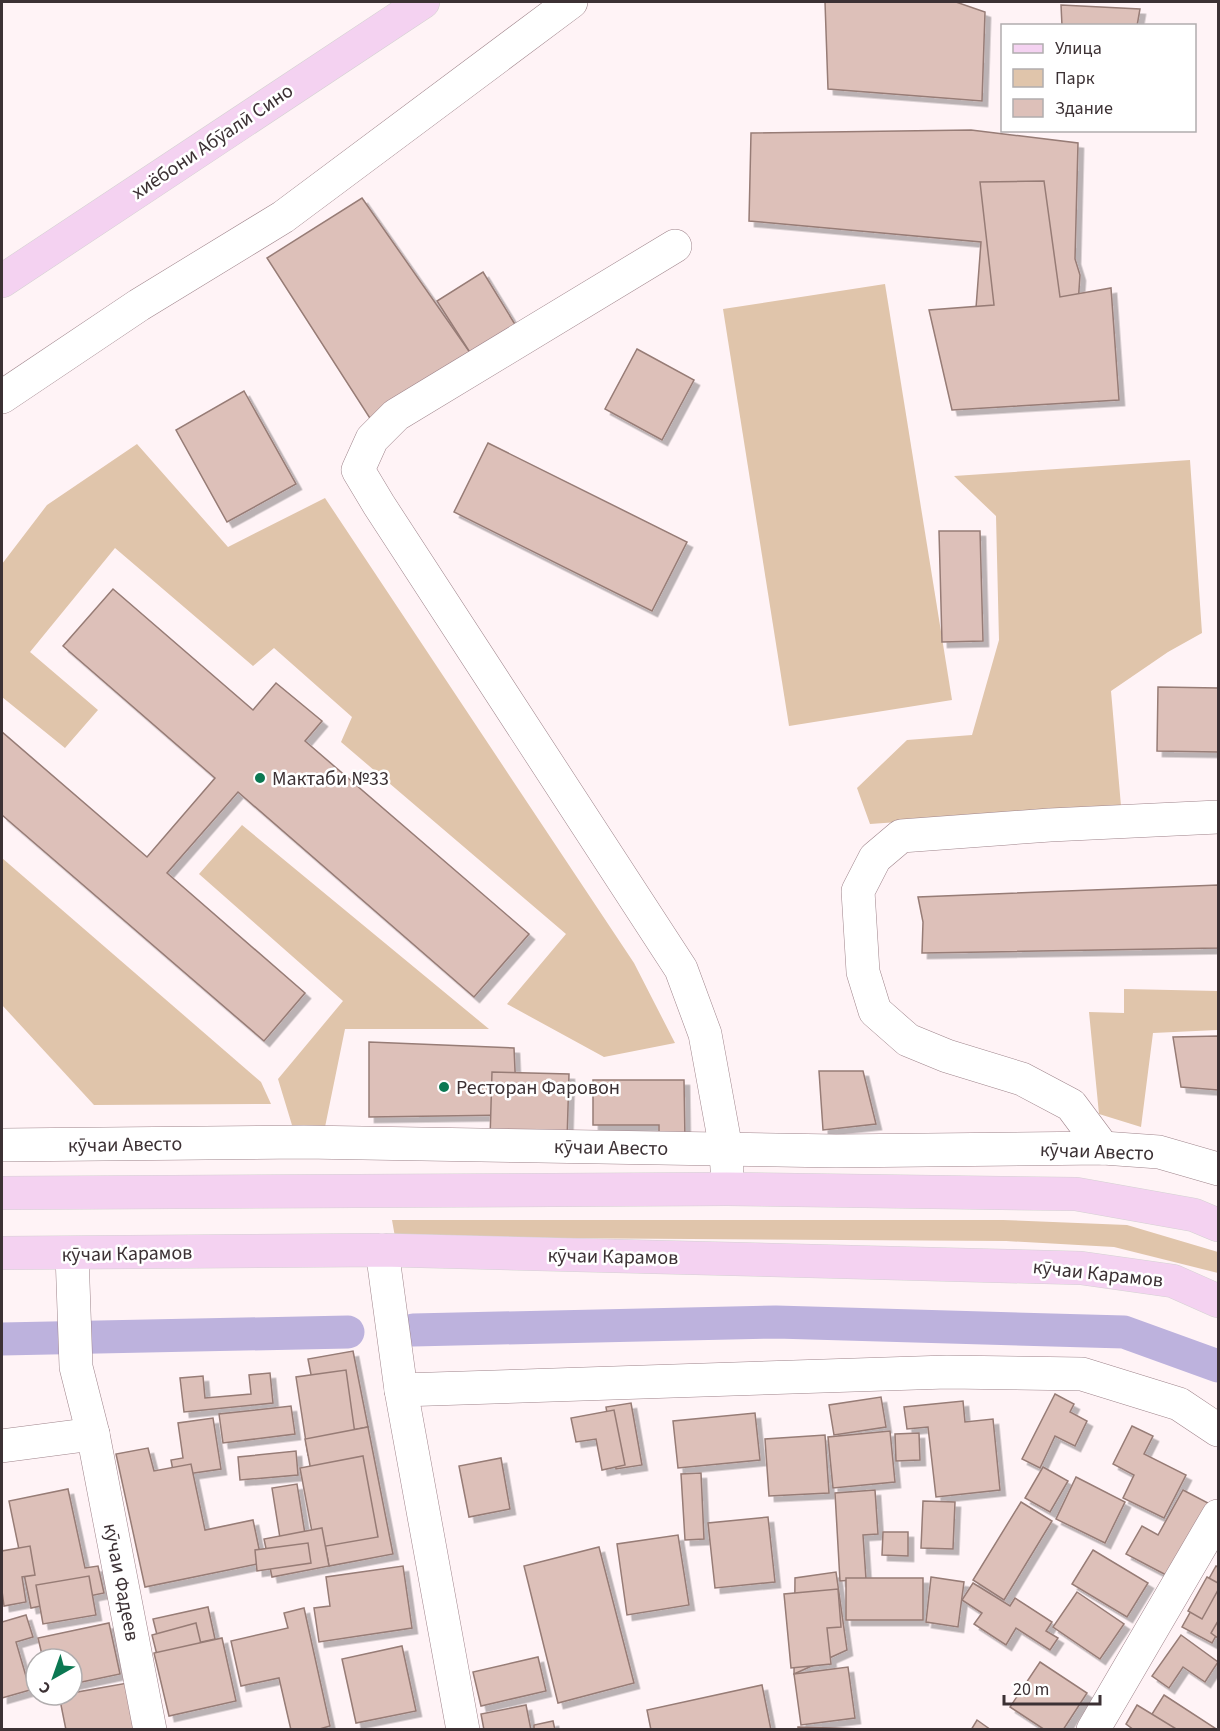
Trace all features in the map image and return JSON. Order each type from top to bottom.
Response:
[{"type":"main road","name":"хиёбони Абӯалӣ Сино","points":[[2,281],[423,2]]},
{"type":"main road","points":[[2,1192],[727,1189],[1076,1194],[1194,1215],[1218,1225]]},
{"type":"main road","name":"кӯчаи Карамов","points":[[2,1253],[382,1250],[1081,1268],[1173,1281],[1218,1301]]},
{"type":"street","points":[[2,397],[139,305],[283,217],[571,2]]},
{"type":"street","points":[[675,246],[396,415],[372,439],[358,471],[681,969],[705,1034],[726,1149],[727,1189]]},
{"type":"street","points":[[1103,1148],[1071,1105],[1022,1079],[947,1056],[908,1040],[875,1011],[863,972],[858,891],[876,858],[901,836],[1050,825],[1218,817]]},
{"type":"street","name":"кӯчаи Авесто","points":[[2,1145],[304,1142],[836,1151],[1103,1148],[1159,1152],[1218,1169]]},
{"type":"street","points":[[382,1250],[401,1390],[463,1730]]},
{"type":"street","name":"кӯчаи Фадеев","points":[[72,1254],[76,1367],[93,1434],[150,1730]]},
{"type":"street","points":[[401,1390],[948,1372],[1082,1374],[1179,1404],[1218,1430]]},
{"type":"street","points":[[2,1446],[93,1434]]},
{"type":"street","points":[[1093,1730],[1218,1516]]},
{"type":"green space","points":[[885,284],[952,700],[789,726],[723,309]]},
{"type":"green space","points":[[137,444],[228,547],[325,498],[634,963],[675,1043],[604,1057],[507,1004],[566,934],[341,742],[352,717],[274,648],[253,666],[115,548],[30,652],[98,710],[65,748],[2,697],[2,564],[47,505]]},
{"type":"green space","points":[[1190,460],[1202,633],[1168,652],[1111,691],[1121,806],[870,824],[857,788],[907,740],[972,735],[999,640],[996,516],[954,476]]},
{"type":"green space","points":[[242,825],[489,1029],[345,1029],[325,1127],[295,1135],[278,1079],[343,1001],[199,874]]},
{"type":"green space","points":[[2,858],[261,1082],[271,1104],[94,1105],[2,1005]]},
{"type":"green space","points":[[1124,989],[1218,991],[1217,1030],[1153,1033],[1141,1127],[1099,1114],[1089,1012],[1124,1013]]},
{"type":"green space","points":[[392,1220],[1003,1220],[1127,1225],[1218,1252],[1218,1273],[1114,1247],[1006,1241],[395,1237]]},
{"type":"building","points":[[825,2],[956,2],[985,12],[982,101],[828,89]]},
{"type":"building","points":[[1061,5],[1140,9],[1137,24],[1062,24]]},
{"type":"building","points":[[971,130],[1078,143],[1075,259],[1080,275],[1072,393],[970,387],[981,242],[749,221],[751,133]]},
{"type":"building","points":[[1044,181],[1060,297],[1111,288],[1119,400],[952,410],[929,310],[994,305],[980,182]]},
{"type":"building","points":[[362,198],[471,354],[373,423],[267,258]]},
{"type":"building","points":[[483,272],[516,326],[471,354],[437,301]]},
{"type":"building","points":[[637,349],[694,380],[662,440],[605,409]]},
{"type":"building","points":[[244,391],[296,484],[227,522],[176,430]]},
{"type":"building","points":[[488,443],[687,542],[652,611],[454,512]]},
{"type":"building","points":[[939,531],[980,531],[983,641],[942,642]]},
{"type":"building","points":[[113,589],[253,710],[276,683],[322,721],[305,741],[529,934],[474,997],[238,792],[167,873],[305,993],[264,1041],[2,815],[2,732],[147,857],[215,778],[63,646]]},
{"type":"building","points":[[1158,687],[1218,688],[1218,752],[1157,751]]},
{"type":"building","points":[[1218,885],[1218,948],[922,953],[923,922],[918,897]]},
{"type":"building","points":[[1218,1036],[1218,1090],[1181,1087],[1173,1037]]},
{"type":"building","points":[[369,1042],[514,1048],[517,1115],[369,1117]]},
{"type":"building","points":[[819,1071],[863,1071],[876,1124],[823,1130]]},
{"type":"building","points":[[492,1072],[569,1074],[567,1141],[490,1139]]},
{"type":"building","points":[[593,1080],[684,1080],[685,1141],[659,1141],[659,1125],[593,1125]]},
{"type":"building","points":[[353,1351],[368,1427],[323,1436],[308,1359]]},
{"type":"building","points":[[346,1370],[357,1448],[308,1455],[296,1377]]},
{"type":"building","points":[[270,1373],[273,1403],[184,1412],[180,1378],[203,1376],[205,1398],[251,1394],[249,1375]]},
{"type":"building","points":[[1055,1394],[1074,1404],[1070,1412],[1087,1421],[1075,1446],[1055,1436],[1040,1468],[1022,1459]]},
{"type":"building","points":[[881,1397],[886,1427],[834,1435],[829,1405]]},
{"type":"building","points":[[963,1401],[965,1422],[993,1419],[1000,1490],[936,1497],[928,1427],[907,1429],[904,1407]]},
{"type":"building","points":[[631,1403],[642,1465],[616,1469],[606,1407]]},
{"type":"building","points":[[291,1406],[295,1434],[223,1443],[219,1414]]},
{"type":"building","points":[[614,1410],[625,1465],[602,1470],[596,1439],[576,1442],[571,1418]]},
{"type":"building","points":[[755,1413],[760,1460],[678,1468],[673,1421]]},
{"type":"building","points":[[213,1418],[221,1469],[174,1476],[171,1460],[183,1458],[178,1423]]},
{"type":"building","points":[[1132,1426],[1153,1436],[1144,1454],[1186,1475],[1164,1518],[1123,1498],[1134,1475],[1113,1464]]},
{"type":"building","points":[[368,1427],[393,1554],[329,1566],[305,1439]]},
{"type":"building","points":[[890,1431],[895,1482],[833,1488],[828,1437]]},
{"type":"building","points":[[919,1433],[920,1460],[896,1461],[895,1434]]},
{"type":"building","points":[[825,1435],[829,1493],[769,1496],[765,1439]]},
{"type":"building","points":[[148,1448],[154,1471],[191,1464],[205,1530],[253,1520],[262,1563],[145,1587],[116,1454]]},
{"type":"building","points":[[296,1451],[298,1475],[240,1480],[238,1457]]},
{"type":"building","points":[[363,1456],[378,1537],[315,1548],[300,1468]]},
{"type":"building","points":[[501,1458],[510,1509],[469,1517],[459,1466]]},
{"type":"building","points":[[1043,1467],[1068,1481],[1050,1512],[1025,1498]]},
{"type":"building","points":[[701,1473],[704,1539],[685,1540],[681,1474]]},
{"type":"building","points":[[1076,1477],[1125,1502],[1105,1543],[1056,1519]]},
{"type":"building","points":[[297,1484],[305,1534],[280,1538],[272,1488]]},
{"type":"building","points":[[68,1489],[85,1568],[98,1566],[104,1593],[31,1608],[9,1501]]},
{"type":"building","points":[[875,1490],[878,1534],[863,1535],[866,1579],[840,1581],[835,1493]]},
{"type":"building","points":[[1183,1490],[1208,1503],[1168,1576],[1126,1554],[1142,1526],[1158,1535]]},
{"type":"building","points":[[923,1501],[955,1502],[953,1549],[921,1548]]},
{"type":"building","points":[[1021,1502],[1052,1521],[1004,1600],[973,1580]]},
{"type":"building","points":[[768,1517],[775,1582],[715,1588],[708,1523]]},
{"type":"building","points":[[322,1528],[329,1566],[272,1577],[264,1539]]},
{"type":"building","points":[[883,1532],[908,1532],[908,1556],[882,1555]]},
{"type":"building","points":[[678,1535],[689,1605],[627,1615],[617,1544]]},
{"type":"building","points":[[308,1543],[311,1563],[257,1571],[255,1550]]},
{"type":"building","points":[[30,1546],[35,1575],[22,1577],[26,1602],[4,1606],[2,1551]]},
{"type":"building","points":[[599,1547],[634,1683],[558,1703],[524,1566]]},
{"type":"building","points":[[1093,1550],[1148,1583],[1127,1617],[1072,1584]]},
{"type":"building","points":[[403,1566],[412,1628],[319,1642],[314,1608],[330,1606],[326,1577]]},
{"type":"building","points":[[1216,1566],[1218,1567],[1218,1632],[1212,1643],[1182,1627]]},
{"type":"building","points":[[836,1572],[847,1650],[794,1674],[795,1578]]},
{"type":"building","points":[[89,1576],[96,1615],[43,1624],[36,1585]]},
{"type":"building","points":[[931,1577],[964,1582],[958,1627],[926,1622]]},
{"type":"building","points":[[1207,1577],[1218,1583],[1218,1590],[1202,1619],[1188,1611]]},
{"type":"building","points":[[846,1578],[923,1578],[923,1620],[846,1620]]},
{"type":"building","points":[[973,1583],[1010,1606],[1015,1598],[1052,1622],[1046,1631],[1058,1638],[1050,1650],[1016,1628],[1006,1645],[974,1624],[982,1613],[962,1600]]},
{"type":"building","points":[[838,1589],[841,1627],[827,1628],[831,1664],[791,1668],[784,1594]]},
{"type":"building","points":[[1077,1592],[1124,1624],[1100,1659],[1053,1627]]},
{"type":"building","points":[[208,1607],[215,1639],[161,1651],[153,1619]]},
{"type":"building","points":[[304,1608],[330,1726],[316,1730],[291,1730],[279,1678],[241,1686],[231,1641],[288,1628],[284,1613]]},
{"type":"building","points":[[26,1615],[33,1637],[16,1642],[24,1669],[24,1692],[2,1698],[2,1622]]},
{"type":"building","points":[[1218,1621],[1218,1638],[1211,1633]]},
{"type":"building","points":[[109,1623],[120,1674],[84,1682],[84,1647],[40,1647],[38,1638]]},
{"type":"building","points":[[196,1623],[201,1644],[157,1655],[152,1635]]},
{"type":"building","points":[[1181,1635],[1218,1662],[1205,1682],[1183,1667],[1169,1688],[1152,1676]]},
{"type":"building","points":[[222,1638],[236,1701],[169,1716],[154,1653]]},
{"type":"building","points":[[402,1646],[416,1711],[356,1723],[342,1659]]},
{"type":"building","points":[[538,1657],[546,1691],[481,1706],[473,1672]]},
{"type":"building","points":[[1040,1662],[1087,1693],[1063,1730],[1045,1730],[1010,1707]]},
{"type":"building","points":[[848,1667],[855,1718],[801,1725],[794,1674]]},
{"type":"building","points":[[133,1682],[141,1730],[66,1730],[61,1707],[84,1707],[84,1691]]},
{"type":"building","points":[[762,1685],[771,1730],[651,1730],[647,1710]]},
{"type":"building","points":[[1164,1695],[1218,1730],[1142,1730]]},
{"type":"building","points":[[526,1705],[531,1730],[484,1730],[481,1714]]},
{"type":"building","points":[[1137,1705],[1178,1730],[1134,1730],[1126,1724]]},
{"type":"building","points":[[977,1720],[991,1730],[971,1730]]},
{"type":"building","points":[[553,1721],[555,1730],[534,1730],[534,1725]]},
{"type":"building","points":[[798,1727],[864,1729],[864,1730],[798,1730]]},
{"type":"waterway","points":[[413,1330],[776,1322],[1124,1332],[1218,1366]]},
{"type":"waterway","points":[[2,1339],[348,1332]]},
{"type":"place","name":"Мактаби №33","points":[[260,778]]},
{"type":"place","name":"Ресторан Фаровон","points":[[444,1087]]}]
